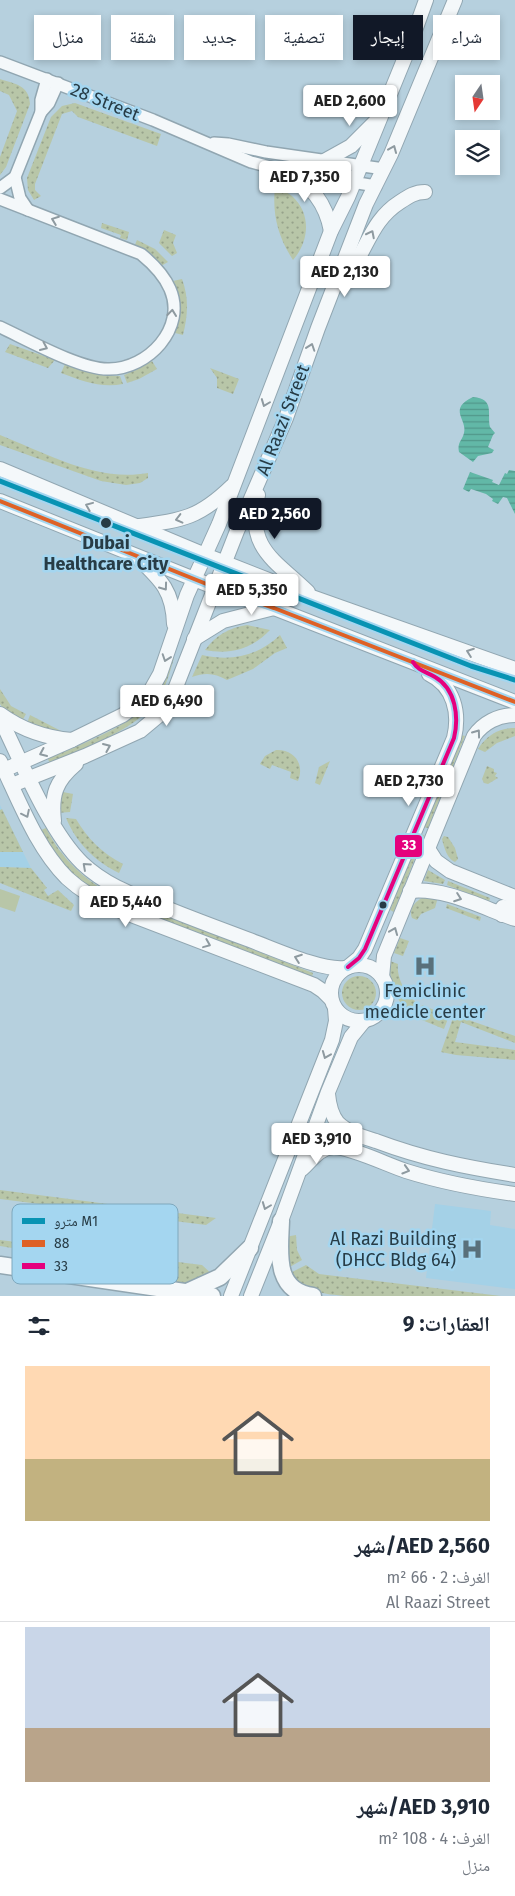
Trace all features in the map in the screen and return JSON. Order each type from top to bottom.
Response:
[{"type":"main road","points":[[281,1222],[280,1259],[282,1274],[294,1289],[313,1296]]},
{"type":"main road","points":[[185,1293],[204,1286],[220,1277],[250,1248]]},
{"type":"main road","points":[[127,1284],[212,1296]]},
{"type":"street","name":"Al Raazi Street","points":[[2,765],[22,763],[123,715],[139,703],[151,690],[160,674],[194,579],[234,484],[331,231],[361,165],[408,50],[426,0]]},
{"type":"street","name":"Al Raazi Street","points":[[12,785],[85,756],[140,731],[158,716],[172,697],[224,562],[286,418],[318,328],[366,204],[384,169],[455,0]]},
{"type":"street","name":"28 Street","points":[[0,62],[209,143],[237,157],[286,171],[376,186]]},
{"type":"street","points":[[0,188],[15,177],[41,112],[49,103],[52,81]]},
{"type":"street","points":[[324,160],[342,152],[355,143],[374,123],[385,104]]},
{"type":"street","name":"28 Street","points":[[209,143],[228,144],[266,152],[384,169]]},
{"type":"street","points":[[286,171],[308,185],[316,194],[327,213],[331,231]]},
{"type":"street","points":[[15,177],[20,198],[28,210]]},
{"type":"street","points":[[334,288],[351,270],[374,227],[387,211],[410,195],[425,192]]},
{"type":"street","points":[[0,200],[141,254],[153,263],[170,288],[173,303],[170,326],[161,343],[142,360],[120,368],[109,369],[79,363],[0,327]]},
{"type":"street","points":[[0,469],[205,555],[312,596],[515,669]]},
{"type":"street","points":[[263,472],[255,516],[256,532],[262,547],[274,563],[312,596]]},
{"type":"street","points":[[138,526],[190,516],[207,508],[234,484]]},
{"type":"street","points":[[0,501],[214,587],[274,608],[515,702]]},
{"type":"street","points":[[132,553],[166,589],[172,604],[175,632]]},
{"type":"street","points":[[194,638],[223,621],[274,608]]},
{"type":"street","points":[[231,1296],[332,1040],[336,1021],[330,990],[333,982],[338,974],[359,958],[365,949],[454,738],[456,714],[452,698],[441,682],[417,668],[413,662]]},
{"type":"street","points":[[0,714],[23,728],[42,735],[72,740]]},
{"type":"street","points":[[382,977],[384,956],[474,736],[478,730],[492,720],[500,716],[515,715]]},
{"type":"street","points":[[0,718],[54,824],[72,852],[101,879],[124,891],[321,966],[332,969],[357,965],[367,966],[376,970],[382,977],[387,992],[384,1006],[376,1016],[364,1021],[351,1037],[328,1092],[281,1222],[251,1296]]},
{"type":"street","points":[[54,824],[52,804],[55,788],[66,773],[85,756]]},
{"type":"street","points":[[2,765],[47,854],[69,880],[84,892],[113,908],[314,986],[328,995],[333,1004],[347,1019],[364,1021]]},
{"type":"street","points":[[427,847],[436,861],[450,871],[515,897]]},
{"type":"street","points":[[410,891],[424,890],[442,893],[511,914]]},
{"type":"street","points":[[328,1092],[332,1114],[343,1127],[360,1135],[437,1161],[515,1175]]},
{"type":"street","points":[[300,1171],[323,1150],[335,1147],[347,1149],[408,1171],[457,1184],[515,1194]]},
{"type":"street","points":[[457,1184],[457,1180],[463,1175],[515,1182]]},
{"type":"shaded area","points":[[0,79],[16,84],[24,89],[30,104],[6,167],[0,175],[0,157],[17,111],[9,95],[0,91]]},
{"type":"shaded area","points":[[75,103],[161,134],[157,146],[78,117],[72,111],[62,114],[35,184],[35,190],[41,196],[34,200],[28,190],[27,178],[51,117],[62,106]]},
{"type":"shaded area","points":[[275,187],[292,196],[303,211],[305,219],[305,237],[293,260],[283,243],[277,225],[274,207]]},
{"type":"shaded area","points":[[102,223],[129,232],[127,240],[120,238],[121,235],[101,228]]},
{"type":"shaded area","points":[[164,230],[176,235],[173,243],[177,253],[172,256],[159,243]]},
{"type":"shaded area","points":[[137,240],[155,249],[168,262],[161,266],[134,247]]},
{"type":"shaded area","points":[[182,279],[187,307],[183,335],[175,333],[178,307],[173,281]]},
{"type":"shaded area","points":[[10,344],[55,360],[48,368],[5,352]]},
{"type":"shaded area","points":[[152,361],[157,369],[127,383],[124,375]]},
{"type":"shaded area","points":[[65,364],[101,375],[120,376],[123,384],[107,385],[76,379],[61,373]]},
{"type":"shaded area","points":[[210,368],[239,379],[233,394],[217,388],[217,378]]},
{"type":"shaded area","points":[[473,397],[485,401],[489,407],[490,427],[495,433],[488,447],[494,450],[492,453],[478,456],[473,462],[459,452],[459,444],[464,433],[460,415],[461,406],[465,401]]},
{"type":"shaded area","points":[[0,435],[54,458],[91,470],[129,475],[148,473],[148,478],[140,483],[126,485],[101,481],[0,445]]},
{"type":"shaded area","points":[[509,470],[515,471],[515,514],[507,498],[503,497],[498,504],[492,501],[493,499],[486,494],[471,489],[469,492],[463,489],[470,472],[493,480],[492,482],[499,485],[505,473],[507,474]]},
{"type":"shaded area","points":[[247,625],[270,630],[256,642],[240,649],[224,652],[205,650],[223,633]]},
{"type":"shaded area","points":[[280,635],[287,648],[275,653],[253,669],[227,680],[210,674],[192,677],[202,655],[224,658],[244,656],[263,648]]},
{"type":"shaded area","points":[[170,657],[174,658],[166,684],[159,698],[150,709],[124,729],[50,764],[48,759],[109,731],[139,713],[158,690]]},
{"type":"shaded area","points":[[0,689],[11,706],[26,714],[21,723],[0,704]]},
{"type":"shaded area","points":[[30,715],[65,733],[26,726]]},
{"type":"shaded area","points":[[515,728],[515,736],[497,743],[485,752],[478,749],[494,733],[504,729]]},
{"type":"shaded area","points":[[461,735],[465,736],[428,828],[423,827]]},
{"type":"shaded area","points":[[276,750],[288,752],[299,763],[300,775],[298,781],[290,778],[291,772],[272,765],[270,769],[260,764],[265,756]]},
{"type":"shaded area","points":[[330,761],[320,785],[315,783],[319,767]]},
{"type":"shaded area","points":[[487,766],[494,769],[494,772],[497,773],[495,776],[498,778],[488,784],[484,783],[482,779]]},
{"type":"shaded area","points":[[58,791],[73,794],[70,812],[57,813]]},
{"type":"shaded area","points":[[0,805],[23,852],[31,868],[0,867]]},
{"type":"shaded area","points":[[2,809],[23,852],[0,852],[0,810]]},
{"type":"shaded area","points":[[66,818],[76,819],[96,845],[123,864],[119,873],[102,863],[81,844]]},
{"type":"shaded area","points":[[46,828],[59,849],[74,867],[102,889],[113,895],[313,973],[312,977],[104,897],[83,882],[61,860],[41,830]]},
{"type":"shaded area","points":[[420,834],[424,835],[394,912],[390,910]]},
{"type":"shaded area","points":[[444,836],[448,837],[455,848],[458,859],[455,862],[446,852],[442,839]]},
{"type":"shaded area","points":[[0,867],[31,868],[47,888],[44,890],[48,896],[58,890],[74,905],[71,911],[0,883]]},
{"type":"shaded area","points":[[428,870],[445,880],[443,884],[424,881]]},
{"type":"shaded area","points":[[448,881],[490,898],[489,902],[447,885]]},
{"type":"shaded area","points":[[0,889],[20,896],[15,912],[0,907]]},
{"type":"shaded area","points":[[426,896],[438,897],[435,908],[421,914],[417,920],[412,918],[412,907]]},
{"type":"shaded area","points":[[447,904],[481,917],[480,921],[446,908]]},
{"type":"shaded area","points":[[400,938],[409,941],[403,956],[394,953]]},
{"type":"shaded area","points":[[390,961],[398,964],[398,974],[402,984],[415,1001],[411,1012],[401,1003],[394,990],[390,975]]},
{"type":"shaded area","points":[[359,976],[366,977],[371,981],[375,986],[375,1000],[371,1005],[366,1009],[359,1010],[352,1009],[347,1005],[343,1000],[342,993],[343,986],[347,981],[352,977]]},
{"type":"shaded area","points":[[422,1005],[449,1016],[444,1029],[417,1018]]},
{"type":"shaded area","points":[[454,1015],[515,1036],[515,1043],[461,1022],[455,1042],[515,1050],[515,1060],[441,1052]]},
{"type":"shaded area","points":[[0,1190],[108,1204],[40,1204],[0,1199]]},
{"type":"shaded area","name":"Al Razi Building (DHCC Bldg 64)","points":[[435,1204],[491,1211],[490,1225],[515,1229],[515,1289],[426,1278]]},
{"type":"shaded area","points":[[178,1213],[216,1218],[206,1225],[178,1221]]},
{"type":"shaded area","points":[[296,1235],[297,1250],[302,1260],[288,1268],[285,1237]]},
{"type":"shaded area","points":[[0,1240],[12,1241],[12,1248],[0,1246]]},
{"type":"shaded area","points":[[178,1262],[202,1265],[214,1276],[183,1285],[178,1284]]},
{"type":"shaded area","points":[[306,1265],[319,1274],[501,1296],[347,1296],[330,1294],[309,1289],[290,1273]]},
{"type":"metro line","name":"M1","points":[[0,481],[471,666],[515,680]]},
{"type":"transit line","name":"88","points":[[0,501],[214,587],[274,608],[515,702]]},
{"type":"transit line","name":"33","points":[[348,967],[359,958],[365,949],[454,738],[456,713],[452,696],[442,682],[420,669],[413,662]]},
{"type":"place","name":"Dubai Healthcare City","points":[[106,523]]},
{"type":"place","name":"Femiclinic medicle center","points":[[425,966]]},
{"type":"place","name":"Al Razi Building (DHCC Bldg 64)","points":[[472,1249]]}]
